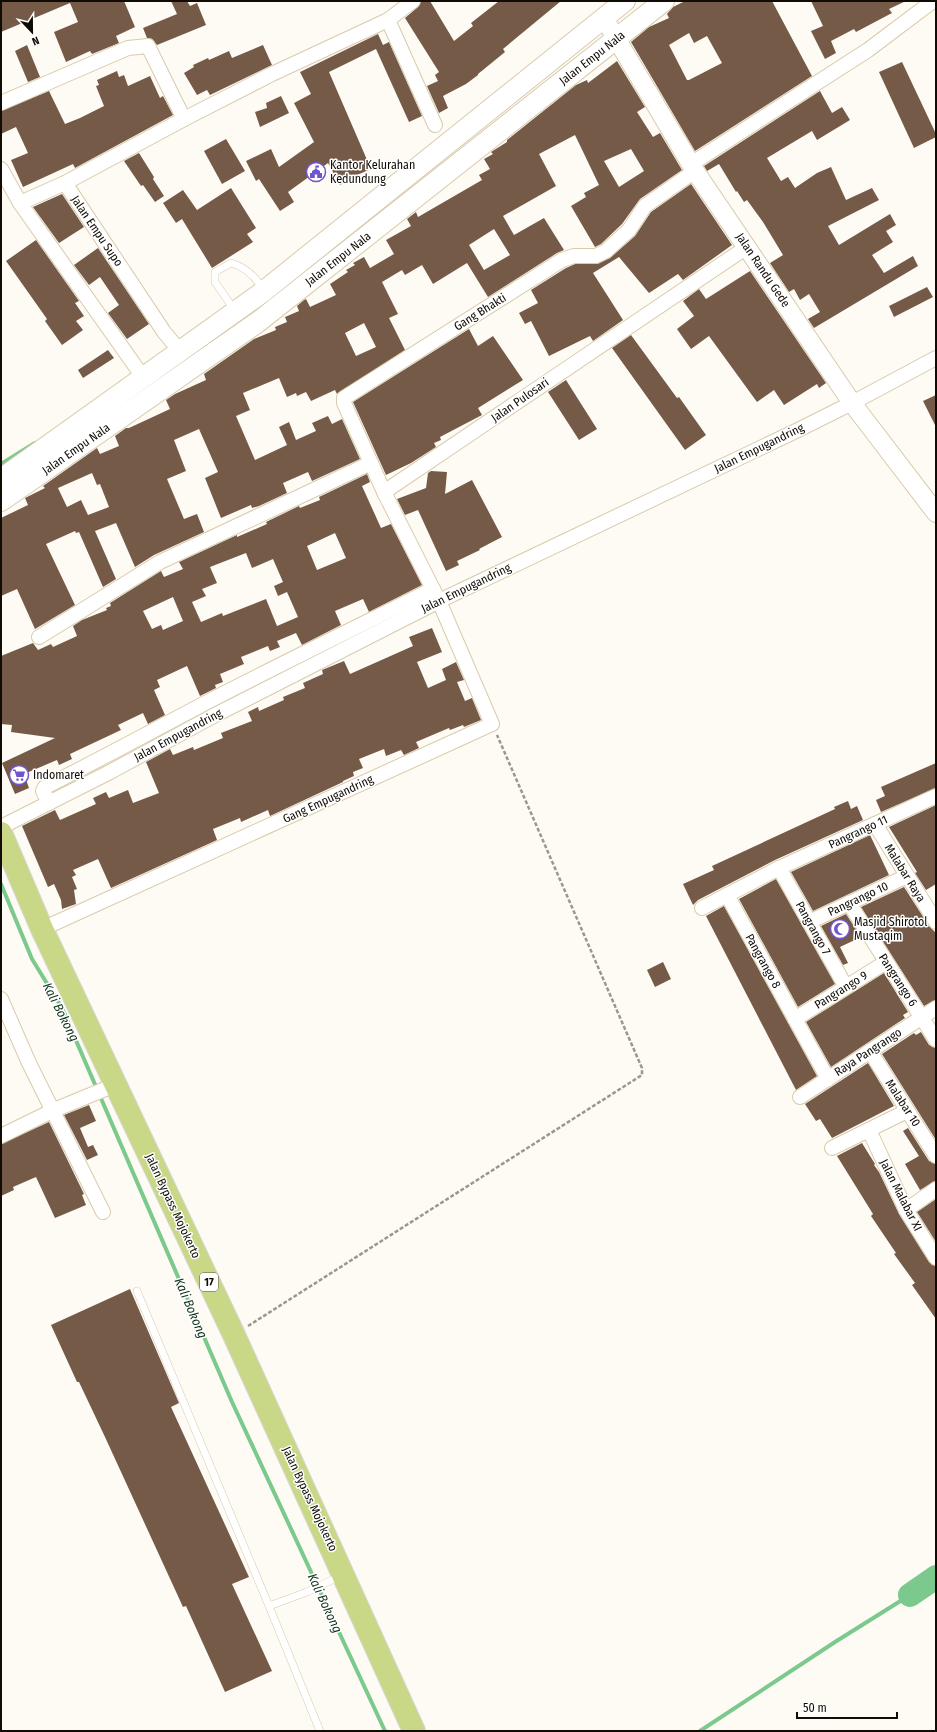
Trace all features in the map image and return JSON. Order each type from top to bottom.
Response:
[{"type":"highway","name":"Jalan Bypass Mojokerto","points":[[1,833],[110,1087],[234,1335],[335,1578],[414,1731]]},
{"type":"main road","name":"Jalan Empu Nala","points":[[1,479],[173,343],[232,307],[261,286],[625,1]]},
{"type":"main road","name":"Jalan Empu Nala","points":[[1,501],[248,329],[507,124],[618,39],[664,1]]},
{"type":"main road","points":[[261,286],[276,307]]},
{"type":"main road","points":[[232,307],[248,329]]},
{"type":"street","points":[[65,183],[272,74],[388,20],[413,1]]},
{"type":"street","points":[[693,168],[874,46],[933,1]]},
{"type":"street","name":"Jalan Randu Gede","points":[[604,18],[618,39],[693,168],[849,398],[936,513]]},
{"type":"street","points":[[388,20],[435,125]]},
{"type":"street","points":[[1,103],[128,48],[148,46],[184,119]]},
{"type":"street","name":"Gang Bhakti","points":[[384,492],[344,403],[344,398],[562,260],[574,256],[591,257],[601,254],[629,230],[645,206],[693,168]]},
{"type":"street","points":[[1,169],[20,203],[138,371]]},
{"type":"street","name":"Jalan Empu Supo","points":[[20,203],[65,183],[173,343]]},
{"type":"street","name":"Jalan Pulosari","points":[[384,492],[748,247]]},
{"type":"street","name":"Jalan Empugandring","points":[[1,827],[46,797],[324,650],[436,594],[936,358]]},
{"type":"street","points":[[39,637],[160,562],[371,463]]},
{"type":"street","points":[[384,492],[436,594],[492,724]]},
{"type":"street","name":"Gang Empugandring","points":[[42,929],[492,724]]},
{"type":"street","name":"Pangrango 11","points":[[780,868],[936,796]]},
{"type":"street","name":"Malabar Raya","points":[[875,824],[936,922]]},
{"type":"street","points":[[702,908],[780,868]]},
{"type":"street","name":"Pangrango 7","points":[[780,868],[846,987]]},
{"type":"street","name":"Pangrango 10","points":[[809,922],[907,876]]},
{"type":"street","name":"Pangrango 8","points":[[727,895],[828,1079]]},
{"type":"street","name":"Pangrango 6","points":[[849,903],[936,1040]]},
{"type":"street","name":"Pangrango 9","points":[[795,1019],[886,962]]},
{"type":"street","points":[[1,999],[29,1063],[54,1110],[103,1212]]},
{"type":"street","name":"Raya Pangrango","points":[[800,1097],[936,1008]]},
{"type":"street","name":"Malabar 10","points":[[870,1051],[936,1156]]},
{"type":"street","points":[[1,1136],[54,1110],[110,1087]]},
{"type":"street","points":[[832,1148],[907,1111]]},
{"type":"street","name":"Jalan Malabar XI","points":[[869,1130],[906,1210],[936,1258]]},
{"type":"street","points":[[906,1210],[936,1189]]},
{"type":"lane","points":[[232,307],[215,282],[215,272],[230,263],[240,265],[261,286]]},
{"type":"lane","points":[[137,1291],[320,1731]]},
{"type":"lane","points":[[269,1606],[307,1592],[335,1578]]},
{"type":"path","points":[[234,1335],[642,1075],[642,1068],[492,724]]},
{"type":"building","points":[[1,1],[124,1],[135,27],[116,36],[119,43],[92,54],[90,51],[66,62],[54,32],[78,22],[70,3],[1,32]]},
{"type":"building","points":[[171,1],[187,1],[190,6],[197,3],[206,25],[157,45],[152,39],[147,38],[143,28],[177,14]]},
{"type":"building","points":[[421,1],[430,1],[454,41],[473,26],[471,23],[499,1],[561,1],[503,49],[505,52],[478,75],[466,84],[443,96],[448,108],[439,113],[427,86],[438,81],[435,75],[439,72],[405,18],[418,7]]},
{"type":"building","points":[[685,1],[772,1],[812,76],[695,151],[631,42],[649,27],[669,18],[667,14],[673,7]],"holes":[[[689,33],[694,43],[707,36],[722,63],[687,80],[669,45]]]},
{"type":"building","points":[[811,1],[906,1],[889,9],[892,13],[856,32],[854,29],[831,41],[836,53],[825,59],[811,31],[823,26]]},
{"type":"building","points":[[378,34],[383,45],[389,42],[422,116],[409,122],[376,49],[329,72],[371,169],[350,178],[351,179],[340,185],[328,163],[288,192],[294,202],[280,211],[259,179],[256,181],[246,161],[271,149],[279,167],[314,142],[294,103],[311,94],[300,72]]},
{"type":"building","points":[[27,45],[40,77],[28,82],[15,51]]},
{"type":"building","points":[[263,45],[272,65],[210,95],[207,90],[197,95],[184,73],[194,67],[193,65],[208,58],[209,60],[229,51],[232,58]]},
{"type":"building","points":[[617,61],[645,107],[637,112],[653,137],[660,133],[682,170],[640,199],[622,224],[601,244],[595,247],[571,206],[586,197],[584,193],[599,185],[575,135],[539,154],[556,186],[503,216],[514,235],[544,218],[564,250],[488,297],[467,263],[433,284],[422,265],[405,275],[402,270],[382,282],[398,314],[389,318],[405,350],[337,394],[335,390],[311,401],[306,392],[297,396],[296,393],[287,397],[279,378],[243,393],[250,410],[236,416],[255,460],[287,445],[279,427],[289,422],[296,440],[316,431],[312,423],[328,416],[332,424],[342,419],[360,459],[312,481],[308,472],[283,483],[287,493],[259,506],[252,508],[251,505],[221,518],[205,478],[218,472],[199,429],[174,440],[186,471],[167,479],[184,519],[197,514],[204,532],[154,555],[135,567],[116,523],[95,531],[116,579],[103,587],[79,532],[76,533],[75,531],[46,544],[75,605],[35,629],[17,589],[1,596],[1,518],[28,505],[25,498],[45,488],[43,486],[97,448],[100,454],[119,446],[115,436],[126,428],[170,409],[166,400],[175,394],[206,380],[204,374],[254,339],[276,330],[275,327],[287,322],[285,317],[299,311],[297,306],[304,300],[306,299],[310,307],[336,295],[330,284],[348,272],[346,270],[355,265],[353,263],[364,257],[370,268],[394,254],[386,240],[411,226],[407,219],[416,212],[418,217],[482,180],[479,175],[490,169],[484,159],[493,154],[491,152],[507,142],[507,140],[576,85],[587,80],[588,83]],"holes":[[[631,149],[644,171],[619,187],[604,161]],[[494,229],[510,255],[484,270],[469,245]],[[364,323],[376,347],[356,356],[345,333]],[[92,473],[97,485],[100,484],[109,507],[88,515],[81,500],[67,507],[58,488]]]},
{"type":"building","points":[[902,62],[936,134],[936,137],[914,148],[879,72]]},
{"type":"building","points":[[117,71],[119,77],[124,75],[128,86],[150,76],[160,98],[163,96],[173,115],[75,168],[73,164],[23,187],[11,160],[28,153],[16,127],[1,134],[1,111],[49,91],[65,124],[104,106],[96,86],[99,85],[97,80]]},
{"type":"building","points":[[820,91],[832,113],[842,107],[850,120],[817,140],[812,131],[767,158],[781,181],[788,177],[795,188],[817,173],[831,167],[846,200],[872,188],[879,200],[828,226],[839,245],[890,214],[896,225],[886,231],[893,242],[872,255],[884,273],[913,256],[918,266],[814,328],[808,319],[820,312],[809,294],[800,300],[794,289],[789,292],[770,263],[783,255],[763,222],[747,200],[744,202],[737,191],[736,192],[719,164],[707,171],[704,166]]},
{"type":"building","points":[[281,96],[289,113],[260,127],[255,112],[267,108],[266,103]]},
{"type":"building","points":[[226,139],[245,171],[222,184],[204,151]]},
{"type":"building","points":[[139,153],[164,196],[155,202],[143,185],[141,186],[124,161]]},
{"type":"building","points":[[691,184],[732,245],[683,280],[678,274],[649,293],[619,257],[593,273],[623,320],[593,341],[590,336],[549,356],[531,321],[525,324],[519,313],[538,303],[531,290],[575,264],[596,264],[610,258],[635,236],[651,212]]},
{"type":"building","points":[[231,188],[256,228],[247,234],[253,242],[212,268],[182,219],[176,223],[163,203],[183,190],[197,210]]},
{"type":"building","points":[[62,194],[84,227],[59,243],[33,207]]},
{"type":"building","points":[[36,240],[79,301],[75,303],[84,316],[76,321],[83,330],[62,345],[45,321],[47,319],[6,261]]},
{"type":"building","points":[[98,248],[149,324],[127,339],[108,313],[119,305],[100,277],[89,285],[74,265]]},
{"type":"building","points":[[750,271],[826,383],[819,388],[817,384],[784,405],[774,390],[757,402],[709,336],[691,349],[677,329],[694,316],[683,301],[699,289],[706,299]]},
{"type":"building","points":[[927,287],[933,297],[894,317],[889,306]]},
{"type":"building","points":[[469,329],[478,346],[493,336],[523,380],[478,408],[482,415],[440,437],[441,440],[434,443],[436,447],[411,463],[386,475],[353,402]]},
{"type":"building","points":[[631,335],[706,435],[685,450],[612,348]]},
{"type":"building","points":[[108,350],[114,358],[83,378],[78,370]]},
{"type":"building","points":[[566,380],[597,429],[579,440],[548,392]]},
{"type":"building","points":[[936,395],[936,427],[923,401]]},
{"type":"building","points":[[431,471],[447,472],[445,494],[472,480],[502,537],[457,561],[459,565],[446,571],[418,510],[405,515],[397,499],[426,488],[428,473]]},
{"type":"building","points":[[367,474],[370,482],[362,486],[381,528],[391,524],[422,585],[369,612],[363,599],[335,611],[341,625],[302,645],[296,633],[277,641],[280,647],[270,651],[268,646],[241,657],[244,664],[220,674],[223,682],[215,685],[216,688],[200,696],[187,666],[157,680],[160,687],[154,690],[165,715],[148,724],[143,713],[118,725],[121,730],[70,754],[72,759],[59,765],[57,760],[24,774],[29,788],[15,794],[2,763],[55,738],[11,732],[12,725],[1,724],[1,656],[33,643],[38,650],[51,644],[53,647],[77,636],[73,626],[82,620],[107,610],[106,608],[111,606],[110,603],[161,571],[164,577],[183,569],[179,562],[237,535],[237,537],[267,524],[266,522],[299,506],[300,508],[320,500],[319,497]],"holes":[[[335,533],[346,558],[317,570],[307,546]],[[246,553],[252,568],[273,559],[283,582],[274,586],[278,596],[287,592],[298,617],[277,626],[266,599],[223,616],[222,613],[201,622],[192,602],[206,596],[202,589],[217,583],[210,567]],[[173,597],[183,621],[163,630],[161,625],[152,629],[143,611]]]},
{"type":"building","points":[[432,628],[442,652],[417,662],[428,688],[446,680],[442,669],[456,662],[464,680],[457,682],[465,701],[472,698],[481,720],[464,727],[463,725],[450,730],[449,728],[416,742],[419,748],[404,755],[401,750],[386,756],[384,749],[359,759],[363,768],[353,772],[354,776],[343,782],[270,816],[268,810],[241,822],[240,818],[213,829],[217,840],[111,888],[98,859],[73,870],[76,875],[72,877],[77,889],[74,890],[76,904],[62,909],[61,900],[54,884],[48,887],[22,826],[55,810],[60,820],[96,804],[93,798],[106,792],[109,798],[128,790],[133,803],[159,793],[146,762],[170,749],[173,755],[193,747],[194,750],[223,738],[221,733],[252,721],[248,712],[258,707],[259,711],[284,700],[283,697],[305,688],[303,683],[323,674],[322,670],[344,661],[350,674],[413,646],[409,637]]},
{"type":"building","points":[[936,763],[936,788],[881,812],[876,800],[885,796],[881,787]]},
{"type":"building","points":[[848,801],[851,809],[857,806],[863,820],[775,860],[698,900],[693,905],[683,884],[714,870],[712,866],[835,809],[834,807]]},
{"type":"building","points":[[936,805],[936,884],[926,890],[915,873],[917,872],[889,827]]},
{"type":"building","points":[[870,835],[889,875],[813,911],[791,872]]},
{"type":"building","points":[[776,879],[835,984],[798,1007],[739,899]]},
{"type":"building","points":[[904,887],[929,926],[936,933],[936,1000],[924,1006],[861,907]]},
{"type":"building","points":[[724,906],[817,1076],[796,1090],[706,916]]},
{"type":"building","name":"Masjid Shirotol Mustaqim","points":[[846,914],[861,937],[840,947],[848,963],[843,965],[821,926]]},
{"type":"building","points":[[663,962],[671,979],[655,987],[647,970]]},
{"type":"building","points":[[884,973],[908,1012],[903,1015],[905,1018],[831,1067],[806,1022]]},
{"type":"building","points":[[921,1032],[929,1045],[936,1048],[936,1140],[882,1054],[914,1033],[916,1035]]},
{"type":"building","points":[[868,1063],[894,1106],[832,1138],[820,1119],[816,1121],[805,1104]]},
{"type":"building","points":[[89,1105],[96,1121],[80,1128],[88,1147],[93,1145],[98,1155],[87,1160],[64,1115]]},
{"type":"building","points":[[49,1122],[84,1194],[82,1195],[86,1205],[55,1218],[36,1177],[13,1187],[14,1190],[1,1196],[1,1144]]},
{"type":"building","points":[[908,1128],[929,1161],[936,1164],[936,1181],[920,1190],[905,1164],[919,1156],[903,1131]]},
{"type":"building","points":[[862,1143],[875,1164],[874,1165],[879,1172],[899,1214],[929,1262],[936,1266],[936,1319],[912,1285],[915,1283],[894,1254],[896,1253],[871,1216],[873,1214],[837,1156]]},
{"type":"building","points":[[936,1199],[936,1242],[917,1212]]},
{"type":"building","points":[[130,1289],[179,1403],[171,1407],[249,1577],[232,1584],[272,1671],[225,1692],[186,1606],[183,1607],[105,1437],[79,1382],[77,1382],[51,1325]]},
{"type":"waterway","points":[[1,464],[35,443]]},
{"type":"waterway","name":"Kali Bokong","points":[[1,884],[32,959],[62,1008],[232,1402],[385,1731]]},
{"type":"waterway","name":"Kali Bokong","points":[[910,1595],[936,1577]]},
{"type":"waterway","points":[[700,1731],[835,1642],[910,1595]]},
{"type":"place","name":"Kantor Kelurahan Kedundung","points":[[316,172]]},
{"type":"place","name":"Indomaret","points":[[19,775]]},
{"type":"place","name":"Masjid Shirotol Mustaqim","points":[[840,929]]}]
